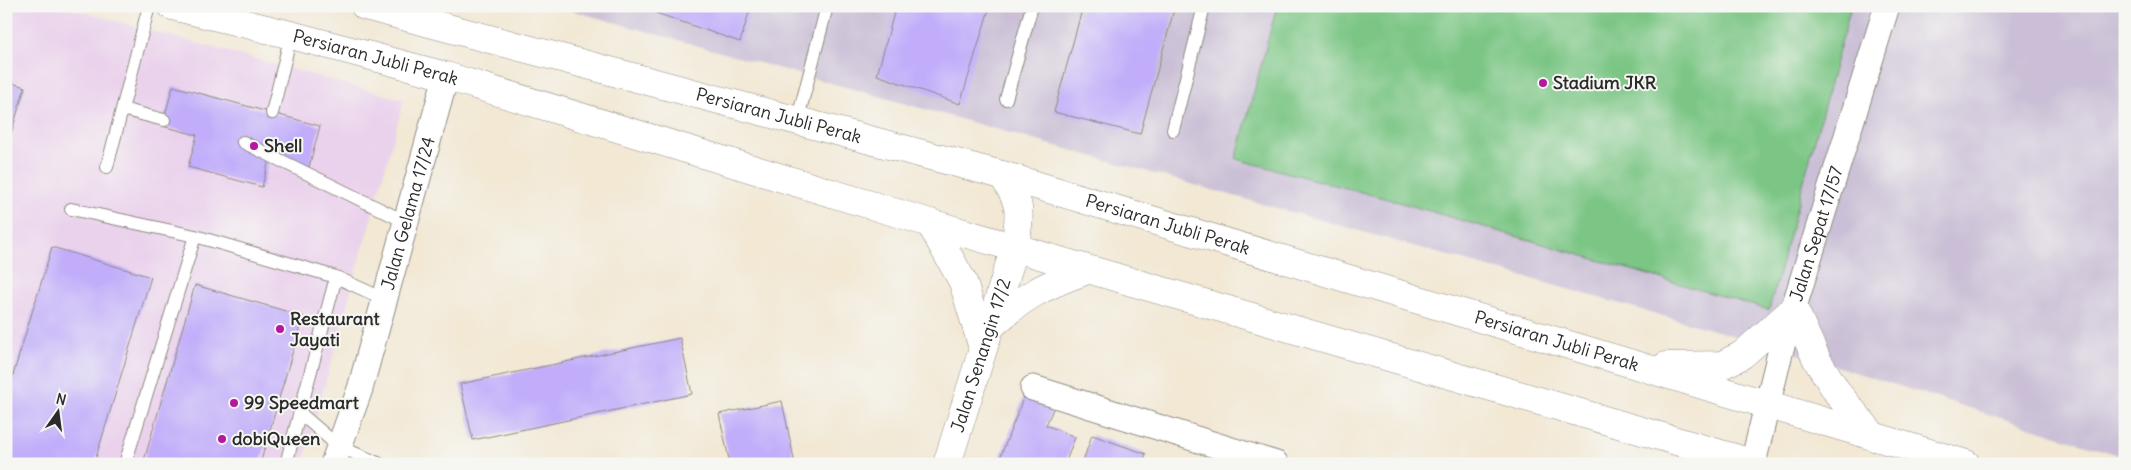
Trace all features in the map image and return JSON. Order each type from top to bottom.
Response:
[{"type":"main road","name":"Persiaran Jubli Perak","points":[[172,6],[446,76],[1087,270],[1754,463]]},
{"type":"main road","name":"Persiaran Jubli Perak","points":[[365,6],[1002,175],[1966,464]]},
{"type":"main road","name":"Jalan Senangin 17/2","points":[[947,464],[1015,247],[1019,207],[1015,194],[1002,175]]},
{"type":"main road","points":[[930,223],[963,282],[986,337],[1011,307],[1044,286],[1087,270]]},
{"type":"main road","points":[[1639,367],[1722,365],[1742,355],[1794,309],[1816,360],[1839,395],[1874,437]]},
{"type":"street","name":"Jalan Sepat 17/57","points":[[1754,463],[1766,404],[1887,6]]},
{"type":"street","name":"Jalan Gelama 17/24","points":[[335,455],[360,389],[446,76]]},
{"type":"street","points":[[1033,388],[1276,464]]},
{"type":"lane","points":[[107,167],[149,6]]},
{"type":"lane","points":[[797,122],[827,6]]},
{"type":"lane","points":[[1006,99],[1032,6]]},
{"type":"lane","points":[[1173,130],[1204,6]]},
{"type":"lane","points":[[272,113],[291,35]]},
{"type":"lane","points":[[122,109],[164,120]]},
{"type":"lane","points":[[244,142],[406,222]]},
{"type":"lane","points":[[71,209],[195,236],[336,277],[384,299]]},
{"type":"lane","points":[[126,464],[195,236]]},
{"type":"lane","points":[[286,464],[301,414],[336,277]]},
{"type":"lane","points":[[301,414],[335,455],[380,464]]},
{"type":"shaded area","points":[[6,6],[61,6],[404,100],[303,464],[6,464]]},
{"type":"shaded area","points":[[556,6],[2125,6],[2125,457],[1781,349]]},
{"type":"green space","name":"Stadium JKR","points":[[1277,6],[1851,6],[1769,310],[1395,201],[1236,159]]},
{"type":"building","points":[[658,6],[751,6],[740,42],[656,13]]},
{"type":"building","points":[[896,6],[990,6],[960,104],[877,75]]},
{"type":"building","points":[[1083,6],[1175,6],[1140,134],[1054,112]]},
{"type":"building","points":[[6,81],[25,87],[7,147],[6,147]]},
{"type":"building","name":"Shell","points":[[173,86],[320,126],[309,167],[270,156],[262,187],[188,167],[197,135],[162,126]]},
{"type":"building","points":[[52,247],[151,277],[94,464],[6,464],[6,398]]},
{"type":"building","points":[[195,285],[303,316],[260,464],[143,464]]},
{"type":"building","points":[[680,338],[692,394],[473,440],[460,384]]},
{"type":"building","points":[[1024,396],[1054,407],[1046,425],[1075,437],[1065,464],[1014,464],[1000,458]]},
{"type":"building","points":[[782,401],[795,464],[730,464],[719,414]]},
{"type":"building","points":[[1092,435],[1146,454],[1142,464],[1082,464]]},
{"type":"place","name":"Stadium JKR","points":[[1543,83]]},
{"type":"place","name":"Shell","points":[[254,146]]},
{"type":"place","name":"Restaurant Jayati","points":[[280,329]]},
{"type":"place","name":"99 Speedmart","points":[[234,403]]},
{"type":"place","name":"dobiQueen","points":[[222,439]]}]
